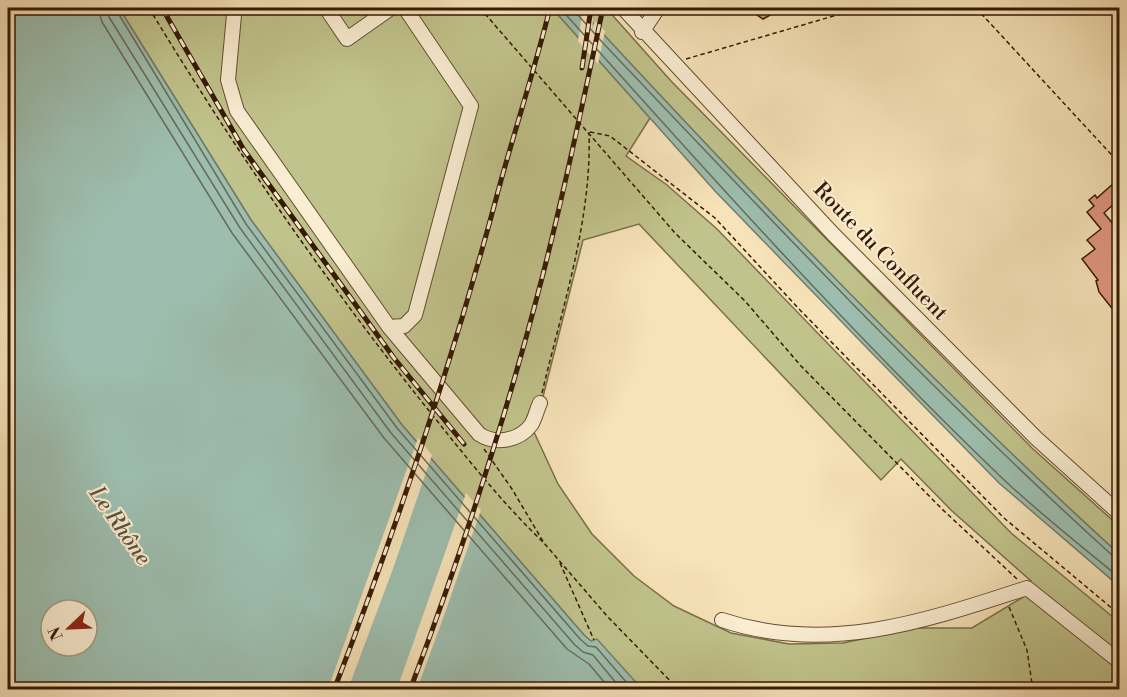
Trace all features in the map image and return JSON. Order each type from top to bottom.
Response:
[{"type":"street","points":[[232,8],[228,80],[237,111],[290,190],[389,327],[479,434],[486,439],[505,441],[519,435],[532,424],[540,402]]},
{"type":"street","points":[[326,8],[348,39],[391,8]]},
{"type":"street","points":[[389,327],[404,326],[415,315],[471,106],[405,8]]},
{"type":"street","name":"Route du Confluent","points":[[623,8],[671,63],[954,357],[1119,514]]},
{"type":"street","points":[[642,32],[658,8]]},
{"type":"street","points":[[722,620],[788,636],[819,637],[950,614],[1027,588],[1119,662]]},
{"type":"path","points":[[149,8],[209,108],[291,231],[455,443],[607,616],[679,690]]},
{"type":"path","points":[[480,8],[675,232],[745,301],[801,366],[942,509],[1027,588]]},
{"type":"path","points":[[671,63],[861,8]]},
{"type":"path","points":[[976,8],[1119,164]]},
{"type":"path","points":[[540,402],[578,242],[590,155],[589,131]]},
{"type":"path","points":[[589,131],[610,136],[715,218],[799,309],[1004,518],[1119,615]]},
{"type":"path","points":[[479,434],[482,447],[512,489],[544,543]]},
{"type":"path","points":[[558,560],[594,640]]},
{"type":"path","points":[[1003,596],[1027,650],[1033,690]]},
{"type":"green space","points":[[119,8],[552,8],[650,118],[626,156],[667,185],[717,229],[1011,533],[1119,622],[1119,689],[642,689],[584,635],[402,425],[251,220]],"holes":[[[639,224],[881,480],[901,459],[952,511],[1031,581],[1025,596],[972,628],[914,628],[843,643],[789,644],[731,633],[674,606],[634,576],[592,534],[558,484],[534,432],[583,240]]]},
{"type":"green space","points":[[579,8],[606,8],[671,81],[1032,448],[1119,526],[1119,554],[979,423],[843,287]]},
{"type":"water","name":"Le Rhône","points":[[8,8],[119,8],[251,220],[402,425],[584,635],[591,641],[597,639],[642,689],[8,689]]},
{"type":"water","points":[[552,8],[579,8],[843,287],[979,423],[1119,554],[1119,586],[999,483],[715,191]]},
{"type":"pier","points":[[583,8],[593,19],[592,30],[595,21],[605,31],[598,64],[578,41]]},
{"type":"pier","points":[[418,438],[432,455],[394,566],[348,689],[328,689]]},
{"type":"pier","points":[[466,493],[481,510],[441,624],[417,689],[397,689]]},
{"type":"building","points":[[747,8],[774,8],[772,9],[774,13],[763,19]]},
{"type":"building","points":[[1115,182],[1119,187],[1119,199],[1104,213],[1119,231],[1119,317],[1099,292],[1096,281],[1098,280],[1082,259],[1095,249],[1087,240],[1101,229],[1087,212],[1094,206],[1089,200],[1095,195],[1097,198]]},
{"type":"railway","points":[[162,8],[244,150],[394,358],[464,444]]},
{"type":"railway","points":[[334,690],[401,508],[441,385],[479,261],[550,8]]},
{"type":"railway","points":[[582,68],[591,8]]},
{"type":"railway","points":[[410,690],[465,537],[513,382],[559,211],[603,8]]}]
